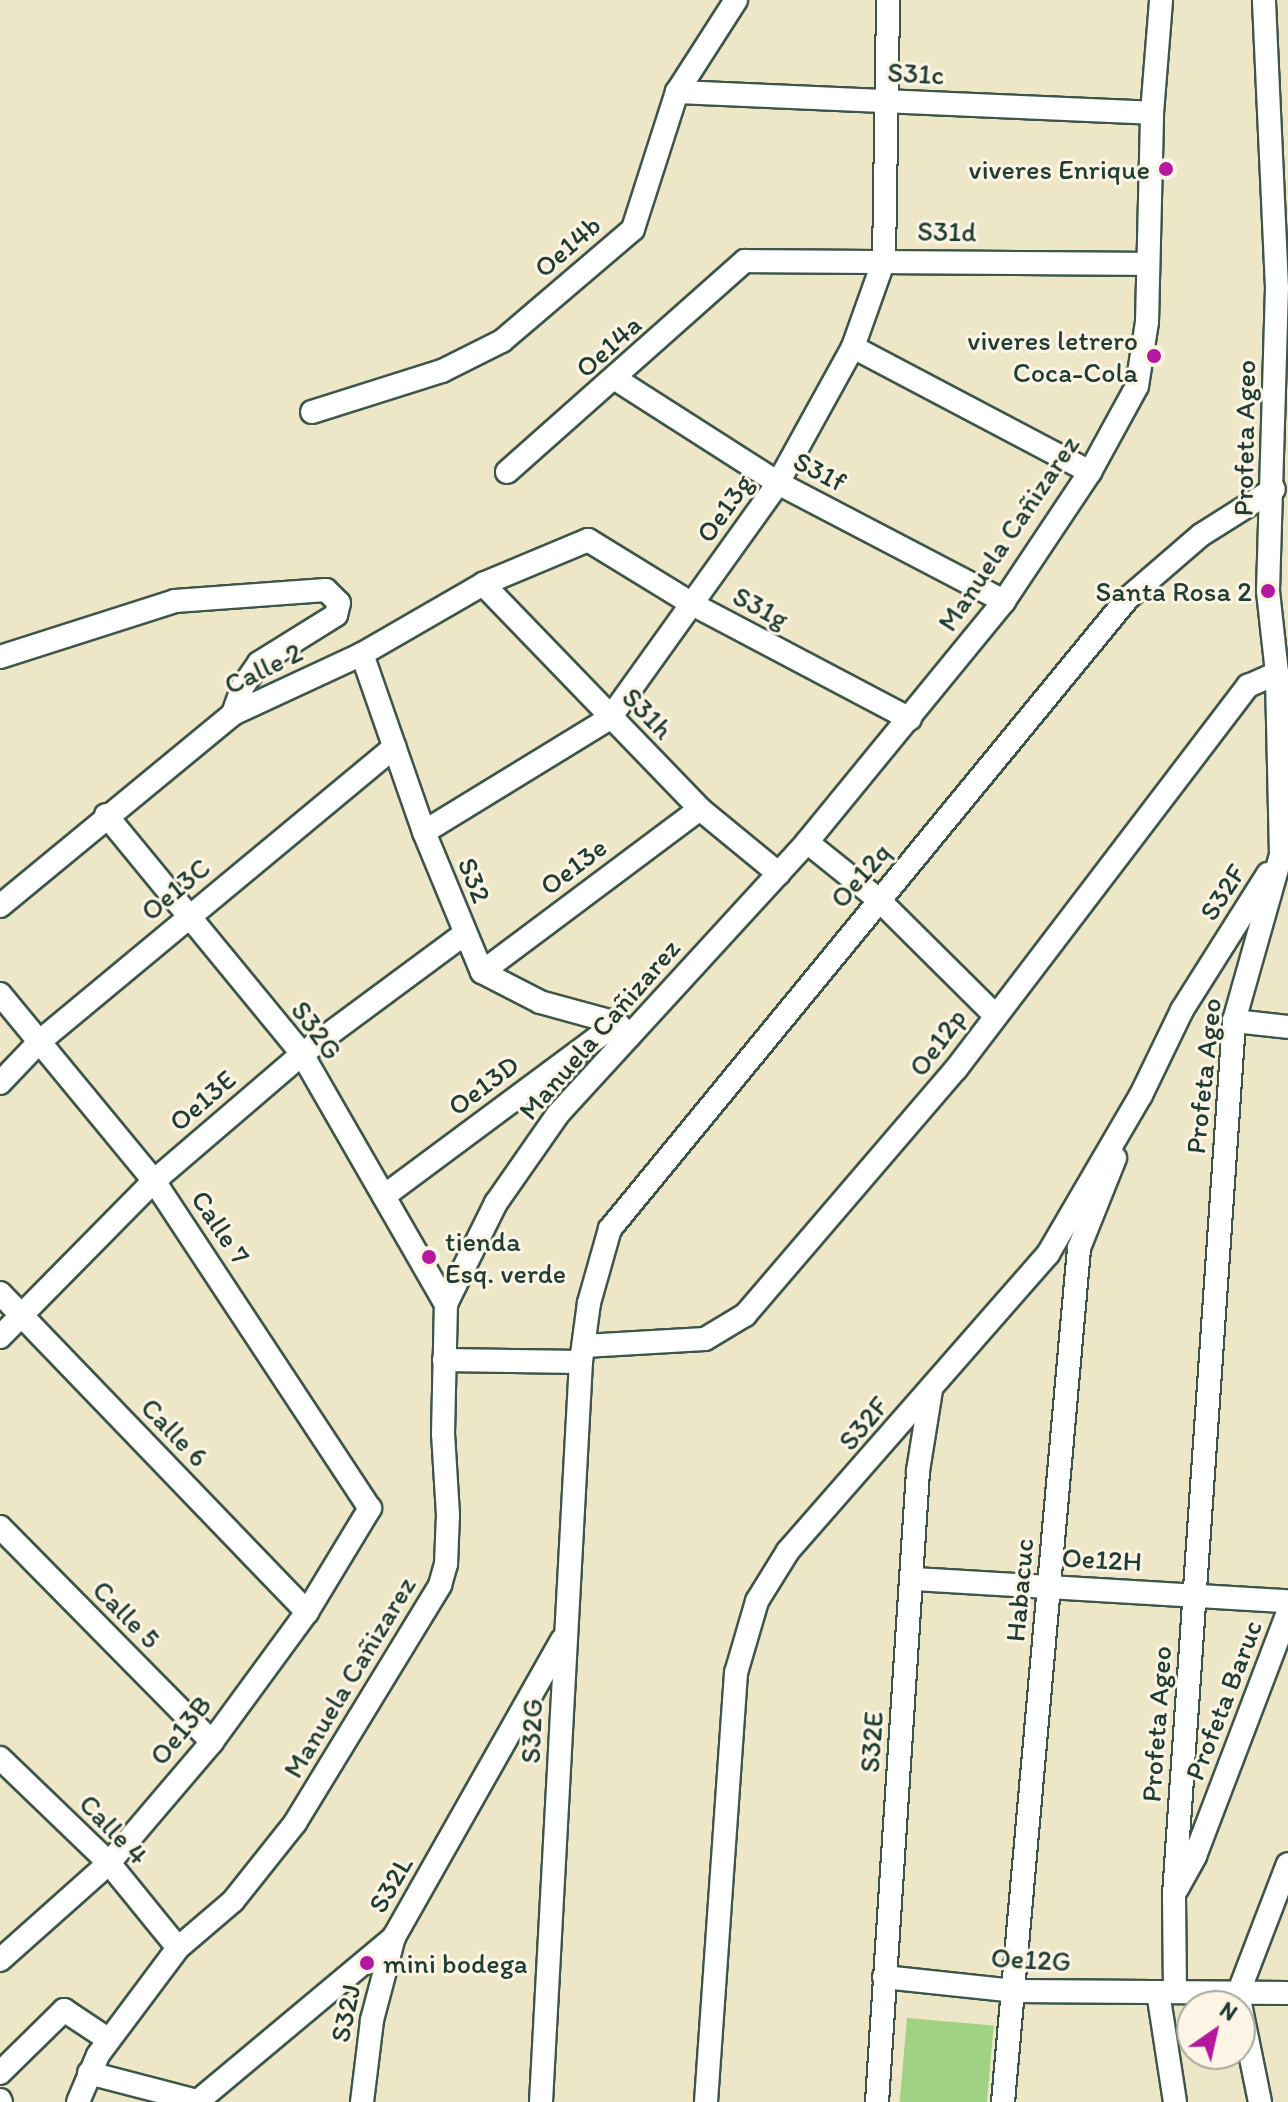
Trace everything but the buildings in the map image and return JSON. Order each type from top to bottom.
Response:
[{"type":"street","name":"Oe14b","points":[[312,412],[442,371],[502,341],[633,229],[677,92],[736,0]]},
{"type":"street","name":"Oe13g","points":[[424,832],[610,718],[694,605],[778,483],[853,347],[884,260],[889,102],[888,0]]},
{"type":"street","name":"Manuela Cañizarez","points":[[78,2102],[89,2073],[109,2040],[178,1948],[233,1901],[295,1823],[440,1585],[448,1515],[444,1360],[446,1304],[496,1203],[558,1114],[623,1030],[779,874],[910,719],[1004,601],[1090,472],[1137,386],[1147,322],[1152,113],[1161,0]]},
{"type":"street","name":"Profeta Ageo","points":[[1175,2102],[1167,1992],[1234,1021],[1284,850],[1277,673],[1268,591],[1282,288],[1264,0]]},
{"type":"street","name":"S31c","points":[[677,92],[1152,113]]},
{"type":"street","name":"S31d","points":[[745,261],[1147,264]]},
{"type":"street","name":"Oe14a","points":[[507,472],[617,380],[745,261]]},
{"type":"street","points":[[853,347],[1090,472]]},
{"type":"street","name":"S31f","points":[[617,380],[778,483],[1004,601]]},
{"type":"street","name":"Oe12q","points":[[582,1354],[604,1243],[621,1213],[878,899],[955,812],[1128,598],[1201,535],[1274,489]]},
{"type":"street","name":"S31g","points":[[588,540],[694,605],[910,719]]},
{"type":"street","name":"Calle 2","points":[[0,906],[106,815],[233,714],[362,654],[483,584],[588,540]]},
{"type":"street","name":"S31h","points":[[483,584],[700,809],[779,874]]},
{"type":"street","points":[[0,657],[175,601],[326,590],[339,603],[336,615],[259,663],[243,686],[233,714]]},
{"type":"street","name":"S32","points":[[362,654],[424,832],[482,972]]},
{"type":"street","name":"Oe12p","points":[[444,1360],[582,1354],[705,1339],[745,1315],[907,1131],[1248,686],[1277,673]]},
{"type":"street","name":"Oe13C","points":[[0,1083],[39,1042],[394,747]]},
{"type":"street","name":"Oe13e","points":[[482,972],[700,809]]},
{"type":"street","name":"S32G","points":[[106,815],[302,1054],[446,1304]]},
{"type":"street","points":[[807,842],[878,899],[994,1014]]},
{"type":"street","name":"S32F","points":[[706,2102],[736,1673],[743,1634],[776,1567],[1048,1254],[1141,1095],[1182,1010],[1284,850]]},
{"type":"street","name":"Oe13E","points":[[0,1337],[154,1181],[302,1054],[464,934]]},
{"type":"street","points":[[482,972],[540,1002],[623,1030]]},
{"type":"street","name":"Calle 7","points":[[0,994],[154,1181],[370,1508]]},
{"type":"street","points":[[1234,1021],[1288,1027]]},
{"type":"street","name":"Oe13D","points":[[384,1196],[623,1030]]},
{"type":"street","name":"Habacuc","points":[[1003,2102],[1016,1991],[1079,1248],[1141,1095]]},
{"type":"street","name":"Calle 6","points":[[0,1293],[307,1612]]},
{"type":"street","name":"S32G","points":[[541,2102],[553,1951],[565,1636],[582,1354]]},
{"type":"street","name":"S32E","points":[[877,2102],[918,1471],[931,1388]]},
{"type":"street","name":"Oe13B","points":[[0,1960],[109,1863],[212,1742],[307,1612],[370,1508]]},
{"type":"street","name":"Calle 5","points":[[0,1527],[212,1742]]},
{"type":"street","name":"Oe12H","points":[[913,1579],[1288,1601]]},
{"type":"street","name":"Profeta Baruc","points":[[1174,1895],[1195,1856],[1288,1612]]},
{"type":"street","name":"S32L","points":[[197,2102],[394,1937],[565,1636]]},
{"type":"street","name":"Calle 4","points":[[0,1758],[109,1863],[178,1948]]},
{"type":"street","points":[[1240,1990],[1288,1864]]},
{"type":"street","name":"S32J","points":[[362,2102],[372,2020],[394,1937]]},
{"type":"street","name":"Oe12G","points":[[884,1977],[1016,1991],[1167,1992]]},
{"type":"street","points":[[1167,1992],[1176,1992]]},
{"type":"street","points":[[1256,1994],[1288,1993]]},
{"type":"street","points":[[0,2073],[64,2010],[109,2040]]},
{"type":"street","points":[[1253,2070],[1260,2102]]},
{"type":"street","points":[[89,2073],[197,2102]]},
{"type":"green space","points":[[907,2018],[994,2026],[987,2102],[900,2102]]},
{"type":"place","name":"viveres Enrique","points":[[1166,169]]},
{"type":"place","name":"viveres letrero Coca-Cola","points":[[1154,356]]},
{"type":"place","name":"Santa Rosa 2","points":[[1268,591]]},
{"type":"place","name":"tienda Esq. verde","points":[[429,1257]]},
{"type":"place","name":"mini bodega","points":[[367,1963]]}]
